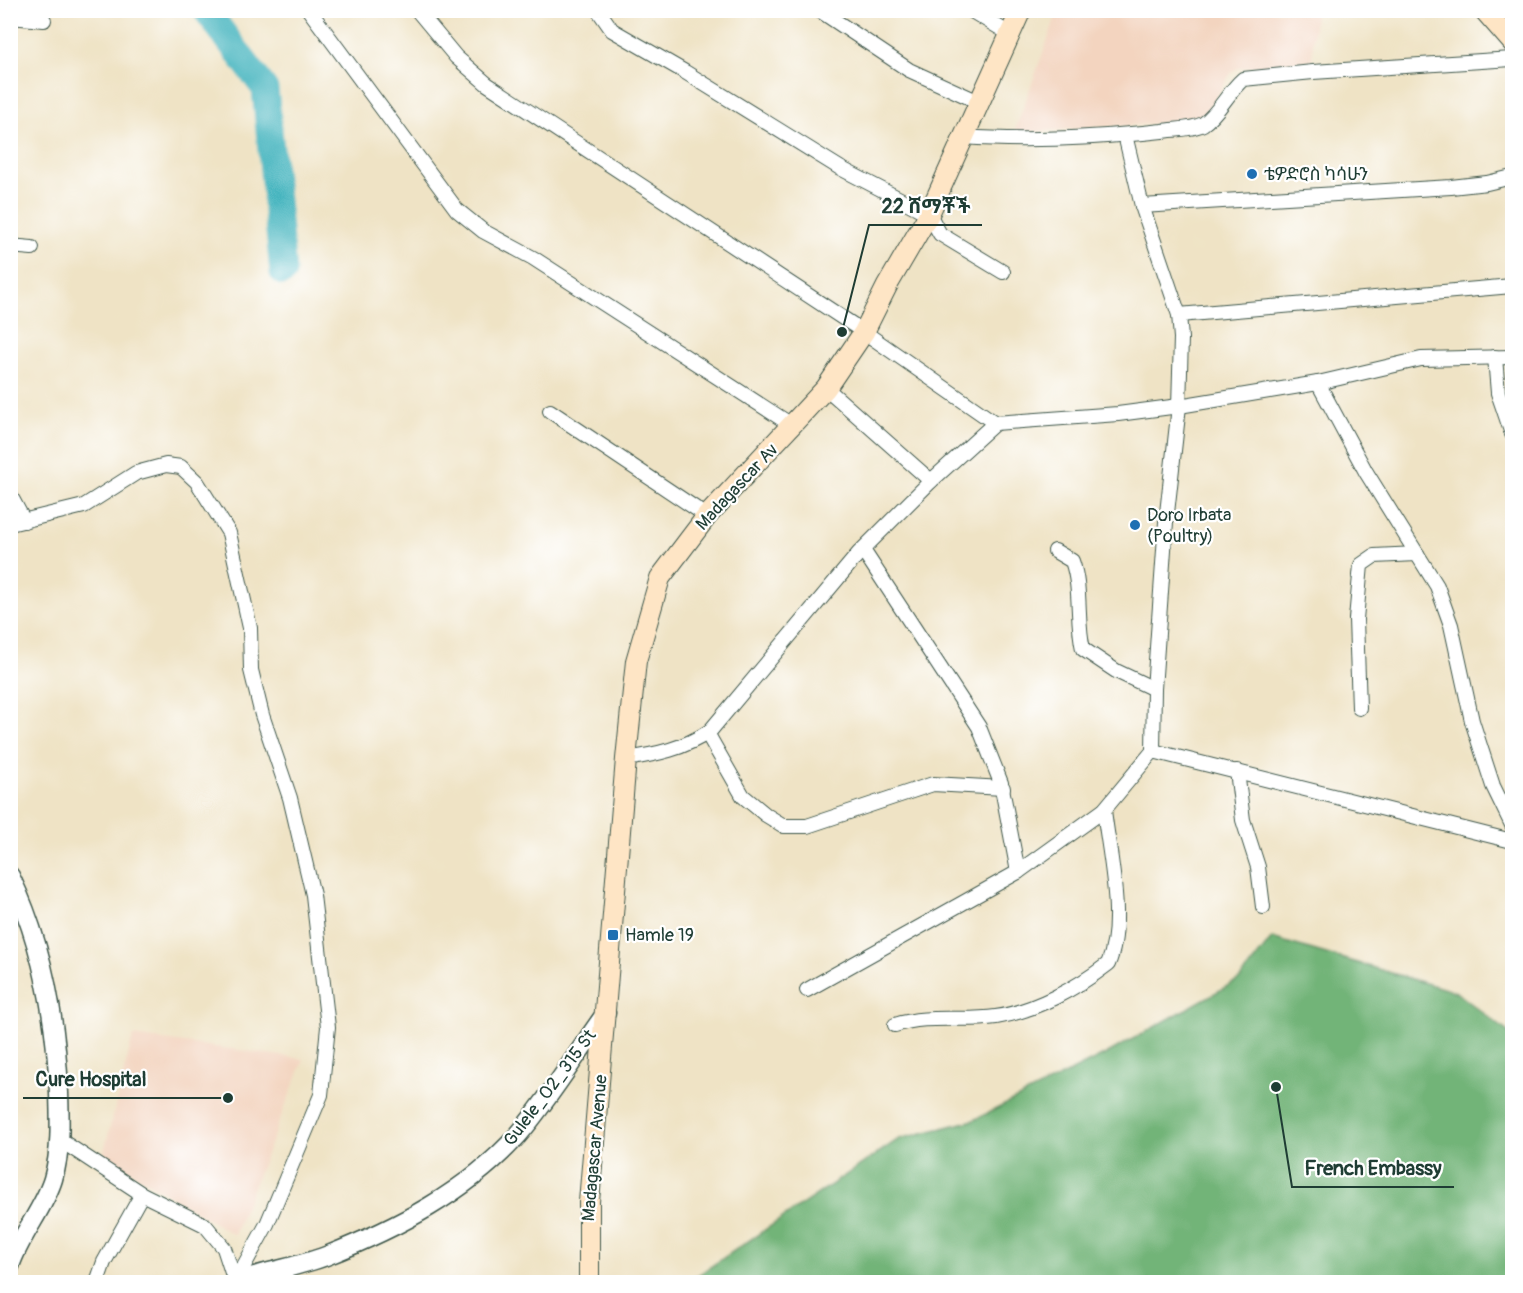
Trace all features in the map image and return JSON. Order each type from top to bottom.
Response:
[{"type":"main road","name":"Madagascar Av","points":[[606,1013],[636,661],[660,578],[707,516],[826,388],[864,332],[929,214],[1021,10]]},
{"type":"main road","points":[[1484,10],[1512,42]]},
{"type":"main road","name":"Madagascar Avenue","points":[[589,1282],[588,1202],[606,1013]]},
{"type":"street","points":[[309,10],[457,210],[483,231],[533,258],[793,426]]},
{"type":"street","points":[[417,10],[456,57],[487,84],[864,332],[995,423]]},
{"type":"street","points":[[598,10],[612,30],[686,72],[840,168],[929,214],[940,234],[1003,272]]},
{"type":"street","points":[[819,10],[909,70],[979,102]]},
{"type":"street","points":[[970,10],[1010,34]]},
{"type":"street","points":[[10,17],[44,20]]},
{"type":"street","points":[[963,136],[1009,140],[1125,135],[1202,124],[1243,79],[1512,59]]},
{"type":"street","points":[[807,990],[1018,872],[1104,810],[1153,751],[1154,689],[1166,522],[1182,368],[1179,315],[1142,206],[1125,135]]},
{"type":"street","points":[[1142,206],[1451,187],[1487,183],[1512,177]]},
{"type":"street","points":[[10,246],[32,248]]},
{"type":"street","points":[[1179,315],[1512,286]]},
{"type":"street","points":[[1495,357],[1498,393],[1512,434]]},
{"type":"street","points":[[626,759],[671,752],[689,745],[707,733],[863,550],[931,481],[995,423],[1118,414],[1179,406],[1318,382],[1421,359],[1512,357]]},
{"type":"street","points":[[1318,382],[1366,472],[1437,586],[1451,625],[1472,721],[1493,786],[1512,825]]},
{"type":"street","points":[[826,388],[931,481]]},
{"type":"street","points":[[550,411],[707,516]]},
{"type":"street","points":[[10,495],[17,523],[84,506],[136,473],[166,465],[181,466],[197,482],[229,532],[250,628],[251,670],[262,715],[290,798],[313,895],[328,1028],[321,1095],[267,1224],[234,1282]]},
{"type":"street","points":[[863,550],[979,727],[1003,788],[1018,872]]},
{"type":"street","points":[[1055,551],[1072,561],[1078,578],[1079,634],[1083,650],[1116,671],[1154,689]]},
{"type":"street","points":[[1359,708],[1356,619],[1361,565],[1374,556],[1417,554]]},
{"type":"street","points":[[707,733],[743,796],[784,826],[807,826],[933,784],[1003,788]]},
{"type":"street","points":[[1153,751],[1512,841]]},
{"type":"street","points":[[1238,771],[1243,820],[1258,867],[1263,907]]},
{"type":"street","points":[[1504,808],[1512,796]]},
{"type":"street","points":[[895,1025],[946,1017],[996,1017],[1036,1006],[1108,964],[1115,938],[1114,893],[1104,810]]},
{"type":"street","points":[[10,876],[27,910],[52,1004],[58,1059],[60,1140],[52,1182],[22,1236],[10,1266]]},
{"type":"street","name":"Gulele_02_315 St","points":[[234,1282],[325,1257],[411,1218],[459,1186],[519,1134],[606,1013]]},
{"type":"street","points":[[60,1140],[142,1194],[205,1225],[224,1248],[234,1282]]},
{"type":"street","points":[[97,1282],[104,1262],[142,1194]]},
{"type":"shaded area","points":[[1058,11],[1315,11],[1312,61],[1238,68],[1232,72],[1204,116],[1181,122],[1014,133]]},
{"type":"shaded area","points":[[133,1036],[304,1059],[234,1235],[103,1155]]},
{"type":"green space","points":[[1272,938],[1456,992],[1512,1035],[1512,1282],[688,1282],[899,1139],[974,1120],[1106,1054],[1240,979]]},
{"type":"waterway","points":[[206,10],[265,89],[283,272]]},
{"type":"place","name":"ቴዎድሮስ ካሳሁን","points":[[1252,174]]},
{"type":"place","name":"22 ሸማቾች","points":[[842,332]]},
{"type":"place","name":"Doro Irbata (Poultry)","points":[[1135,525]]},
{"type":"place","name":"Hamle 19","points":[[613,935]]},
{"type":"place","name":"French Embassy","points":[[1276,1087]]},
{"type":"place","name":"Cure Hospital","points":[[228,1098]]}]
